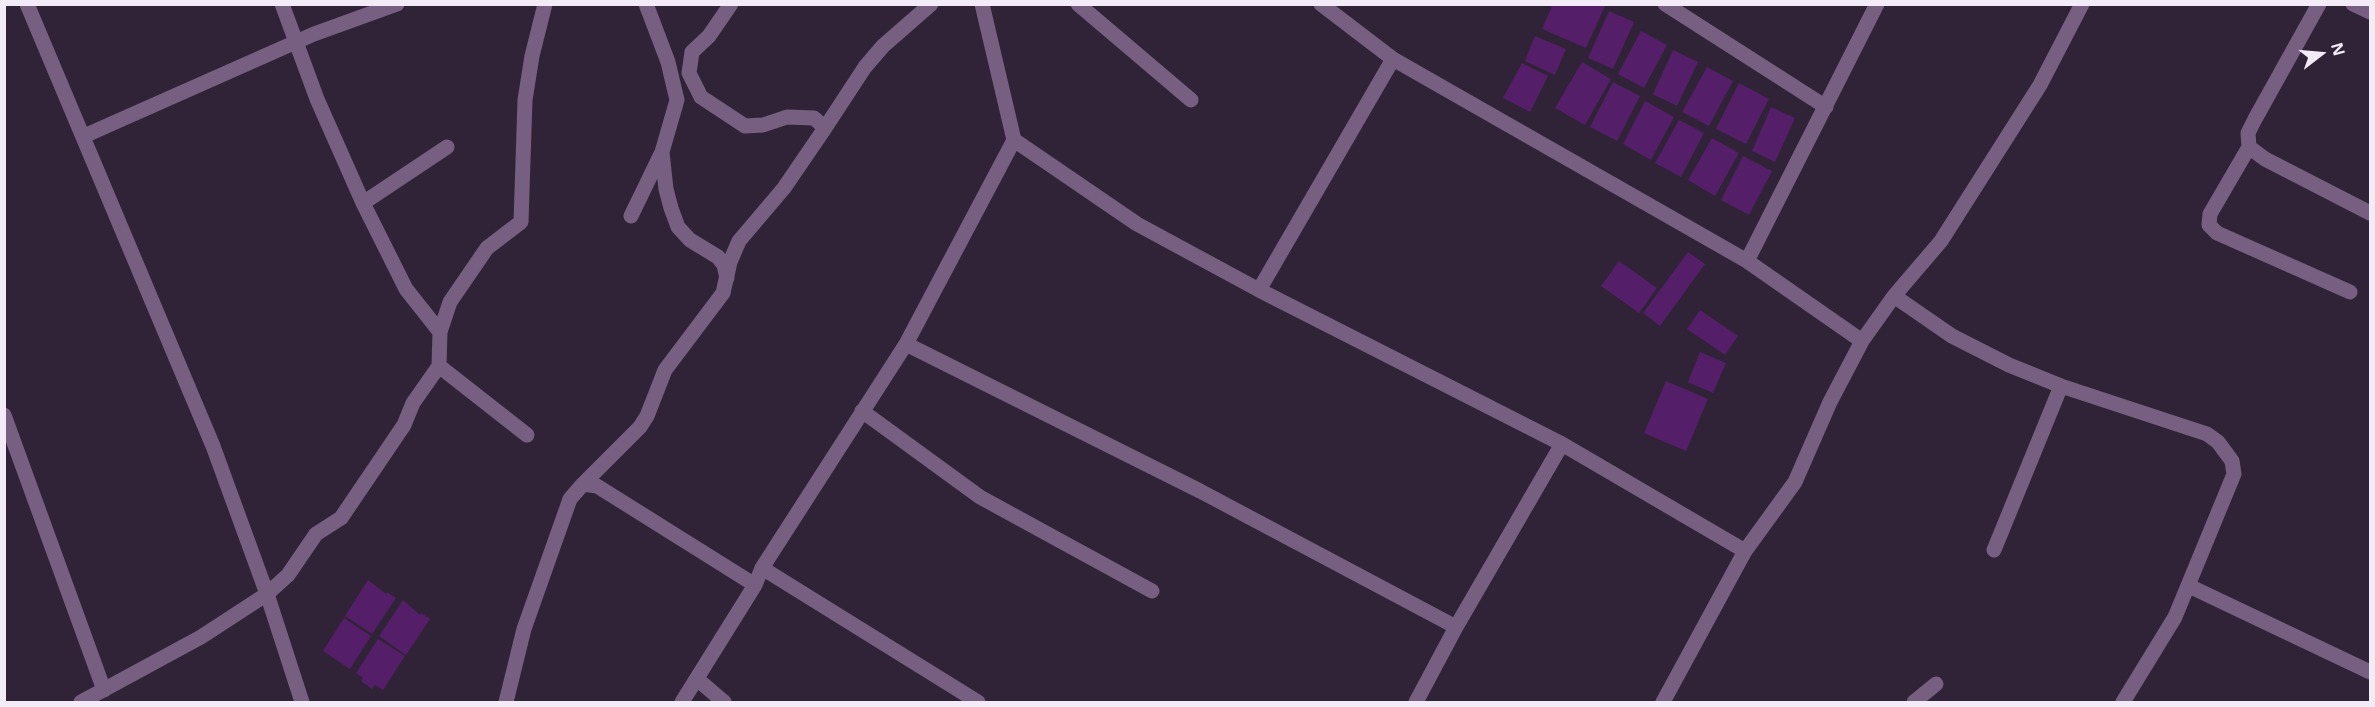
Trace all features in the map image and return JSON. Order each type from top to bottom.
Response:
[{"type":"street","points":[[27,4],[213,446],[267,594],[302,702]]},
{"type":"street","points":[[282,4],[317,99],[363,203],[406,289],[440,332]]},
{"type":"street","points":[[84,136],[295,42],[397,4]]},
{"type":"street","points":[[81,702],[201,637],[267,594],[288,575],[316,534],[341,518],[404,425],[413,403],[439,366],[440,332],[450,302],[486,248],[521,222],[525,100],[532,56],[545,4]]},
{"type":"street","points":[[631,216],[662,152],[677,100],[668,62],[646,4]]},
{"type":"street","points":[[731,4],[709,36],[692,52],[689,73],[701,97],[745,126],[763,125],[787,117],[814,118],[825,128]]},
{"type":"street","points":[[506,702],[524,629],[570,499],[640,427],[647,416],[665,370],[723,293],[730,262],[739,241],[784,188],[865,67],[883,46],[931,4]]},
{"type":"street","points":[[682,702],[755,585],[762,568],[906,344],[1014,140],[982,4]]},
{"type":"street","points":[[1078,4],[1191,100]]},
{"type":"street","points":[[1665,4],[1826,107]]},
{"type":"street","points":[[1747,261],[1877,4]]},
{"type":"street","points":[[1663,702],[1745,551],[1795,482],[1830,402],[1862,341],[1894,296],[1941,241],[2040,85],[2082,4]]},
{"type":"street","points":[[2319,4],[2248,133],[2249,147],[2211,214],[2209,225],[2217,233],[2350,292]]},
{"type":"street","points":[[2353,4],[2370,12]]},
{"type":"street","points":[[1329,7],[1393,59],[1747,261],[1862,341]]},
{"type":"street","points":[[1259,290],[1393,59]]},
{"type":"street","points":[[1014,140],[1137,224],[1259,290],[1562,444],[1745,551]]},
{"type":"street","points":[[363,203],[447,147]]},
{"type":"street","points":[[2249,147],[2265,159],[2370,213]]},
{"type":"street","points":[[662,152],[666,189],[678,227],[690,240],[718,257],[724,266],[727,278]]},
{"type":"street","points":[[1894,296],[1952,336],[2009,365],[2061,386],[2207,434],[2218,442],[2232,460],[2234,474],[2175,617],[2123,702]]},
{"type":"street","points":[[906,344],[1200,491],[1456,627]]},
{"type":"street","points":[[439,366],[527,435]]},
{"type":"street","points":[[1994,550],[2061,386]]},
{"type":"street","points":[[862,411],[980,496],[1152,591]]},
{"type":"street","points":[[4,415],[104,690]]},
{"type":"street","points":[[1416,702],[1456,627],[1562,444]]},
{"type":"street","points":[[583,484],[597,486],[755,585]]},
{"type":"street","points":[[762,568],[978,702]]},
{"type":"street","points":[[2188,586],[2370,672]]},
{"type":"street","points":[[697,679],[724,702]]},
{"type":"street","points":[[1914,702],[1936,684]]},
{"type":"building","points":[[1553,4],[1605,6],[1586,48],[1542,29]]},
{"type":"building","points":[[1609,11],[1634,22],[1613,69],[1588,58]]},
{"type":"building","points":[[1641,31],[1667,45],[1644,88],[1618,74]]},
{"type":"building","points":[[1535,36],[1566,49],[1555,75],[1525,61]]},
{"type":"building","points":[[1673,50],[1698,62],[1677,106],[1653,94]]},
{"type":"building","points":[[1582,62],[1611,79],[1585,125],[1555,108]]},
{"type":"building","points":[[1522,63],[1548,76],[1530,112],[1503,98]]},
{"type":"building","points":[[1707,67],[1733,81],[1709,126],[1682,112]]},
{"type":"building","points":[[1613,82],[1640,96],[1617,141],[1590,127]]},
{"type":"building","points":[[1739,83],[1769,99],[1746,144],[1716,129]]},
{"type":"building","points":[[1645,101],[1674,117],[1651,160],[1623,144]]},
{"type":"building","points":[[1771,107],[1795,118],[1775,162],[1752,151]]},
{"type":"building","points":[[1679,120],[1704,133],[1681,177],[1655,163]]},
{"type":"building","points":[[1712,138],[1739,153],[1715,196],[1688,180]]},
{"type":"building","points":[[1743,156],[1772,171],[1749,215],[1721,200]]},
{"type":"building","points":[[1688,252],[1705,264],[1660,326],[1643,313]]},
{"type":"building","points":[[1619,261],[1657,288],[1639,313],[1601,286]]},
{"type":"building","points":[[1700,310],[1738,336],[1725,355],[1687,329]]},
{"type":"building","points":[[1700,352],[1726,363],[1713,393],[1688,382]]},
{"type":"building","points":[[1666,381],[1708,399],[1686,451],[1644,433]]},
{"type":"building","points":[[368,580],[386,594],[387,592],[396,598],[372,634],[345,616]]},
{"type":"building","points":[[403,600],[420,615],[421,613],[430,619],[406,655],[379,636]]},
{"type":"building","points":[[344,618],[371,636],[350,669],[323,651]]},
{"type":"building","points":[[378,639],[405,656],[383,690],[375,685],[372,689],[361,681],[363,678],[356,673]]}]
